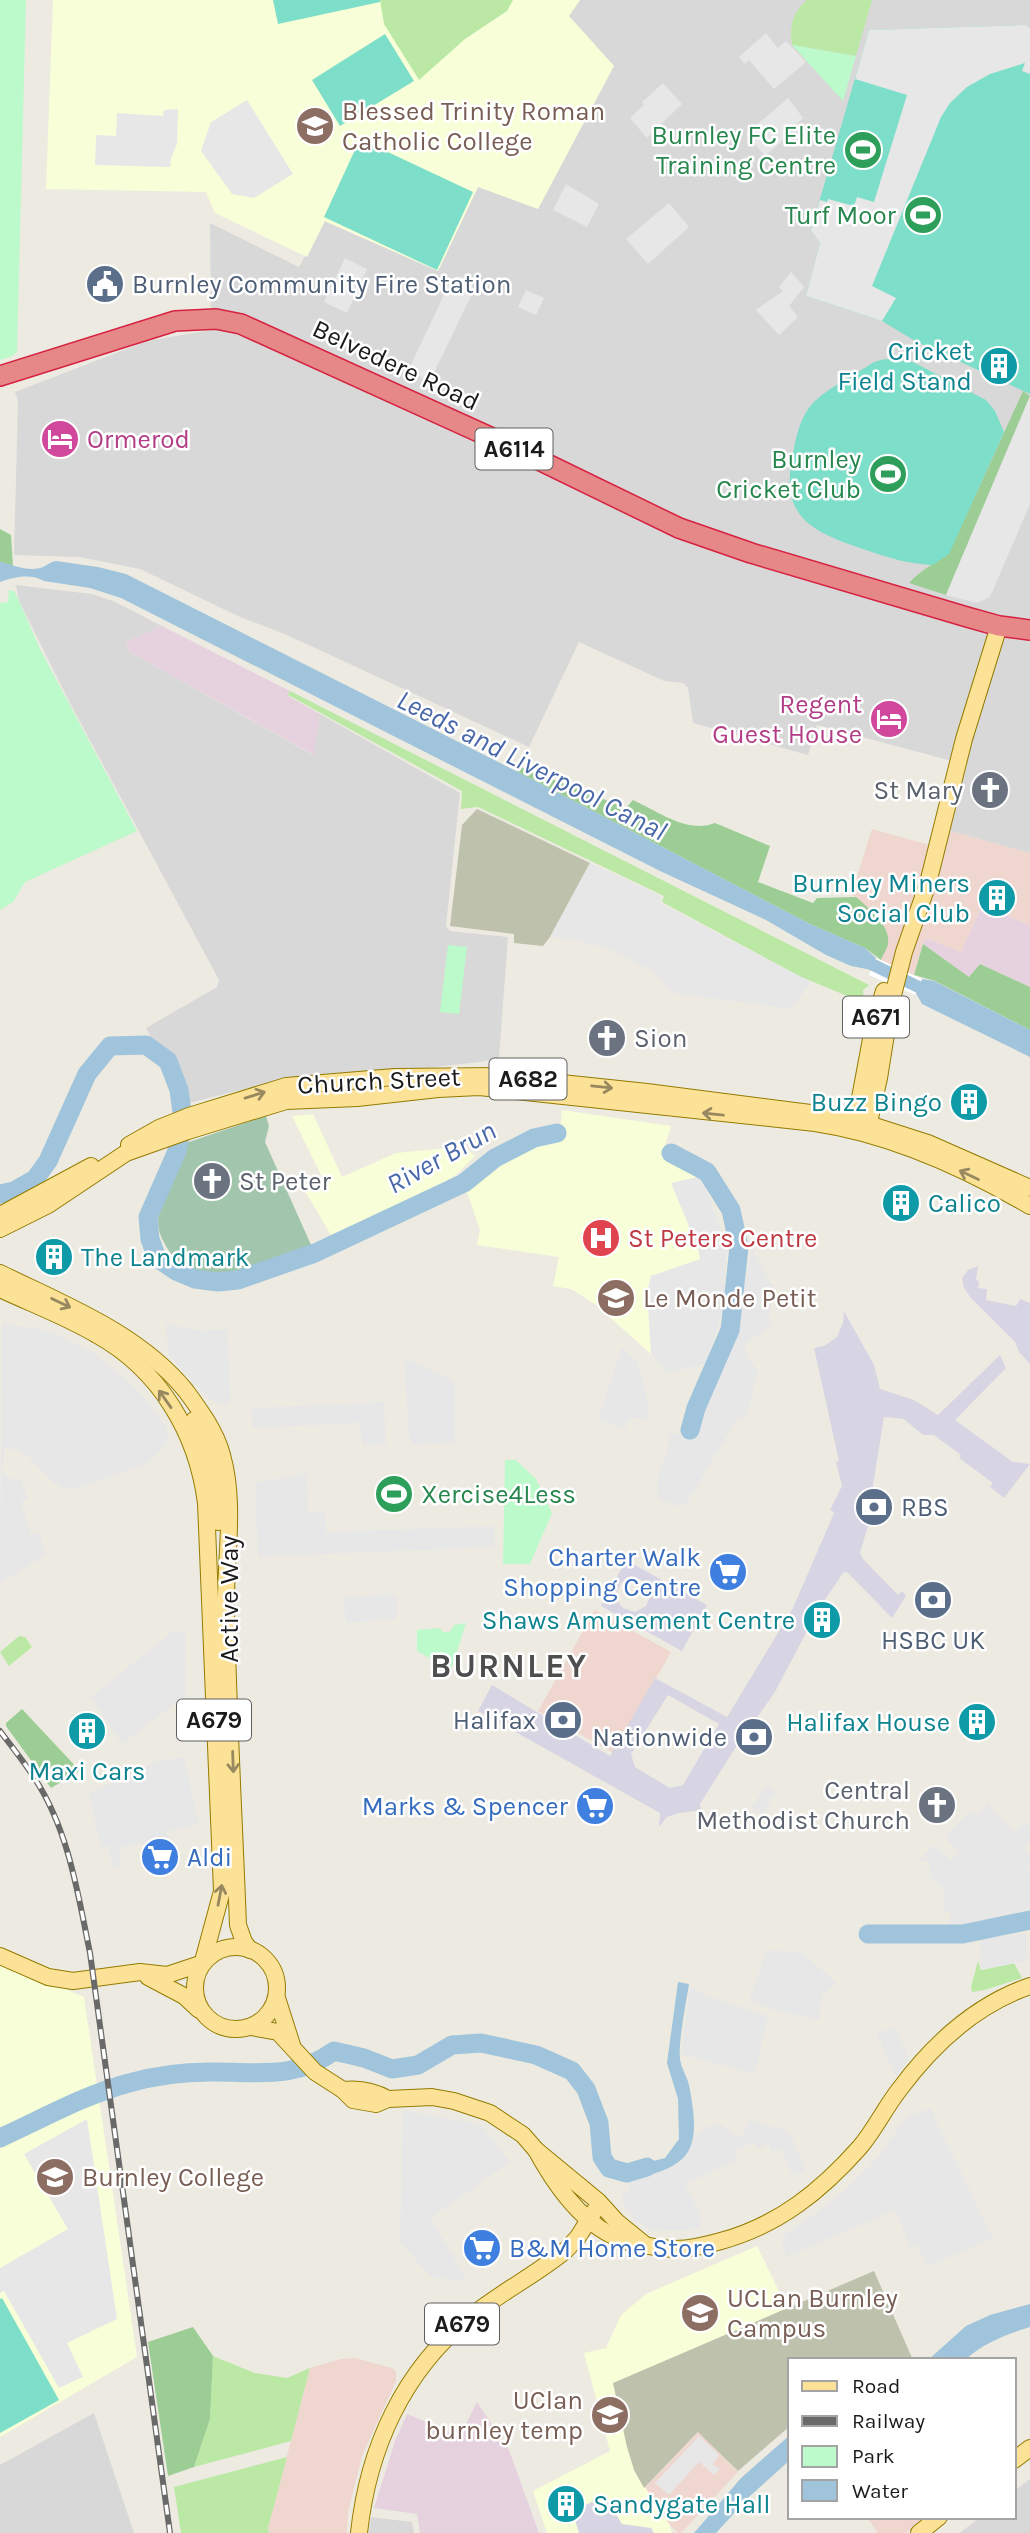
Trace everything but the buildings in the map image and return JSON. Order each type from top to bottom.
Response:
[{"type":"highway","name":"Belvedere Road","points":[[0,376],[175,321],[216,319],[241,324],[512,447],[679,528],[999,626],[1030,630]]},
{"type":"main road","name":"A671","points":[[861,1127],[904,952],[928,883],[964,739],[999,626]]},
{"type":"main road","name":"Church Street","points":[[0,1215],[159,1128],[183,1126],[286,1101],[479,1087],[861,1127]]},
{"type":"main road","name":"Church Street","points":[[0,1229],[48,1205],[126,1153],[183,1126]]},
{"type":"main road","name":"A682","points":[[861,1127],[970,1160],[1030,1188]]},
{"type":"main road","name":"A682","points":[[861,1127],[964,1172],[1030,1206]]},
{"type":"main road","name":"Active Way","points":[[0,1273],[100,1322],[143,1350],[185,1390],[215,1434],[222,1455],[229,1502],[226,1610],[238,1925],[250,1950]]},
{"type":"main road","name":"Active Way","points":[[0,1289],[97,1335],[144,1368],[177,1415],[194,1448],[206,1503],[222,1891],[202,1962]]},
{"type":"main road","name":"A679","points":[[172,1378],[209,1450],[202,1476]]},
{"type":"main road","name":"Active Way","points":[[209,1594],[218,1581],[218,1503],[215,1481],[222,1455]]},
{"type":"main road","points":[[0,1956],[48,1977],[73,1981],[140,1972],[177,1974],[227,1947],[250,1950]]},
{"type":"main road","name":"A679","points":[[250,1950],[260,1956],[270,1969],[278,1988],[277,1998],[292,2046]]},
{"type":"main road","name":"A679","points":[[202,1962],[195,1980],[194,1992],[198,2005],[206,2016],[227,2028],[251,2027],[278,2032],[315,2072],[343,2090],[376,2092],[388,2099],[432,2097],[477,2108],[523,2135],[536,2150],[599,2202],[566,2250],[469,2317],[416,2372],[394,2409],[381,2442],[364,2497],[359,2533]]},
{"type":"main road","points":[[140,1972],[184,1996],[206,2016]]},
{"type":"main road","points":[[589,2220],[618,2239],[663,2250],[690,2249],[740,2236],[792,2211],[861,2146],[921,2061],[948,2035],[986,2005],[1030,1986]]},
{"type":"main road","points":[[251,2027],[263,2020],[272,2010],[277,1998]]},
{"type":"main road","name":"A679","points":[[536,2150],[551,2178],[589,2220]]},
{"type":"main road","points":[[599,2202],[617,2222],[646,2246]]},
{"type":"main road","points":[[919,2533],[936,2519]]},
{"type":"shaded area","name":"Blessed Trinity Roman Catholic College","points":[[53,0],[580,0],[569,16],[614,66],[538,209],[478,187],[438,271],[325,221],[307,257],[215,213],[206,192],[46,189]]},
{"type":"shaded area","points":[[273,0],[380,0],[380,2],[278,24]]},
{"type":"shaded area","points":[[580,0],[1030,0],[1030,853],[950,831],[967,765],[817,725],[808,755],[693,723],[688,688],[683,683],[664,681],[579,642],[529,747],[140,569],[79,557],[14,555],[18,401],[15,392],[147,341],[211,330],[210,223],[299,267],[324,221],[438,271],[478,186],[568,15]]},
{"type":"shaded area","name":"Turf Moor","points":[[1026,25],[1030,28],[1030,394],[915,341],[882,321],[806,296],[820,243],[811,230],[869,30]]},
{"type":"shaded area","points":[[1026,25],[1030,28],[1030,74],[1022,71],[1025,63],[990,74],[967,87],[950,103],[941,117],[872,286],[896,298],[882,321],[806,296],[820,243],[811,230],[820,200],[827,202],[828,199],[854,206],[857,197],[874,202],[907,95],[855,79],[869,30]]},
{"type":"shaded area","points":[[766,33],[778,48],[786,41],[806,62],[774,89],[749,60],[745,64],[739,57]]},
{"type":"shaded area","points":[[385,34],[414,81],[340,126],[312,80]]},
{"type":"shaded area","points":[[663,83],[682,104],[647,138],[630,118],[644,105],[642,102]]},
{"type":"shaded area","points":[[788,98],[803,118],[786,134],[787,137],[765,156],[746,134]]},
{"type":"shaded area","points":[[247,100],[293,174],[254,198],[232,194],[201,151],[211,122]]},
{"type":"shaded area","points":[[178,109],[177,144],[170,167],[95,165],[96,135],[116,136],[117,113],[163,116],[164,110]]},
{"type":"shaded area","points":[[360,139],[473,192],[437,270],[324,217]]},
{"type":"shaded area","points":[[566,184],[599,204],[587,227],[553,210]]},
{"type":"shaded area","points":[[669,203],[689,227],[648,264],[626,239]]},
{"type":"shaded area","points":[[345,258],[367,269],[347,313],[324,302]]},
{"type":"shaded area","points":[[791,272],[804,287],[789,306],[798,317],[779,335],[756,310],[783,291],[779,287]]},
{"type":"shaded area","points":[[460,276],[470,280],[474,290],[430,381],[408,371],[451,280]]},
{"type":"shaded area","points":[[526,290],[544,298],[536,315],[518,307]]},
{"type":"shaded area","name":"Burnley Cricket Club","points":[[885,359],[913,362],[986,400],[995,411],[1004,432],[949,554],[933,565],[891,558],[815,529],[796,508],[791,493],[790,476],[794,447],[808,409],[833,387],[874,362]]},
{"type":"shaded area","points":[[1030,396],[1030,504],[990,597],[977,603],[946,595]]},
{"type":"shaded area","points":[[16,585],[92,594],[113,601],[162,626],[126,642],[130,652],[313,755],[320,714],[460,793],[446,926],[450,931],[508,937],[499,1058],[248,1088],[189,1103],[184,1077],[146,1028],[217,987],[219,980],[70,703],[19,601]]},
{"type":"shaded area","points":[[162,626],[290,691],[288,696],[320,714],[314,755],[130,652],[126,642]]},
{"type":"shaded area","points":[[477,809],[590,863],[543,946],[514,943],[514,934],[450,926],[462,825]]},
{"type":"shaded area","points":[[872,829],[944,849],[950,831],[1030,853],[1030,926],[983,904],[961,952],[925,938],[914,975],[881,960],[888,943],[886,932],[878,918],[851,895]]},
{"type":"shaded area","points":[[590,863],[661,896],[658,902],[811,982],[792,1009],[672,993],[653,972],[611,950],[576,940],[550,937]]},
{"type":"shaded area","points":[[983,904],[1030,926],[1030,987],[980,964],[970,978],[923,944],[925,938],[961,952]]},
{"type":"shaded area","name":"St Peters Centre","points":[[562,1110],[671,1126],[663,1152],[702,1176],[728,1250],[720,1322],[706,1364],[667,1374],[651,1354],[595,1304],[571,1289],[553,1286],[559,1257],[477,1245],[480,1230],[466,1189],[492,1167],[528,1147],[559,1141]]},
{"type":"shaded area","points":[[313,1114],[342,1177],[396,1153],[461,1147],[462,1151],[468,1150],[475,1156],[457,1174],[431,1191],[331,1235],[302,1186],[322,1177],[292,1116]]},
{"type":"shaded area","points":[[266,1116],[269,1126],[265,1142],[312,1247],[238,1274],[200,1274],[183,1266],[165,1244],[158,1221],[183,1144]]},
{"type":"shaded area","points":[[702,1176],[728,1250],[724,1300],[720,1322],[706,1364],[667,1374],[651,1354],[647,1292],[651,1276],[700,1259],[671,1183]]},
{"type":"shaded area","points":[[752,1248],[774,1289],[769,1315],[773,1324],[745,1344],[748,1356],[758,1372],[746,1417],[737,1419],[687,1503],[674,1506],[657,1497],[659,1470],[667,1454],[669,1433],[693,1437],[695,1421],[721,1366],[729,1342],[734,1338]]},
{"type":"shaded area","points":[[978,1266],[976,1280],[979,1281],[978,1288],[987,1289],[986,1300],[1016,1306],[1020,1299],[1030,1303],[1030,1364],[1019,1352],[1015,1342],[964,1288],[962,1278],[968,1270]]},
{"type":"shaded area","points":[[844,1311],[874,1365],[880,1389],[914,1400],[938,1415],[1000,1355],[1006,1368],[955,1420],[1013,1462],[1030,1464],[1004,1498],[990,1487],[993,1483],[934,1435],[923,1435],[904,1419],[884,1417],[869,1510],[871,1516],[860,1553],[898,1595],[902,1591],[906,1596],[892,1618],[847,1572],[843,1573],[818,1610],[775,1692],[700,1804],[702,1814],[695,1811],[679,1813],[667,1817],[659,1827],[660,1813],[478,1711],[492,1685],[610,1756],[655,1678],[727,1717],[793,1608],[834,1513],[830,1510],[842,1486],[814,1348],[824,1346],[837,1337],[843,1323]],"holes":[[[668,1695],[719,1724],[683,1785],[670,1788],[635,1767],[631,1754]]]},
{"type":"shaded area","points":[[2,1323],[57,1335],[95,1354],[129,1382],[149,1403],[168,1434],[166,1444],[149,1463],[77,1488],[63,1489],[29,1457],[17,1450],[5,1448],[2,1472],[13,1480],[20,1478],[28,1499],[21,1502],[31,1535],[40,1533],[46,1555],[0,1583]]},
{"type":"shaded area","points":[[165,1324],[201,1331],[228,1329],[230,1402],[225,1404],[210,1400],[169,1355]]},
{"type":"shaded area","points":[[622,1347],[637,1362],[650,1419],[630,1418],[625,1430],[598,1419]]},
{"type":"shaded area","points":[[404,1357],[455,1382],[455,1443],[415,1445],[409,1439]]},
{"type":"shaded area","points":[[384,1402],[386,1444],[362,1446],[360,1423],[252,1428],[251,1408]]},
{"type":"shaded area","points":[[307,1473],[308,1513],[325,1512],[326,1532],[494,1526],[495,1547],[258,1557],[255,1483]]},
{"type":"shaded area","points":[[626,1560],[707,1605],[682,1651],[601,1606]],"holes":[[[636,1578],[645,1582],[651,1595],[646,1606],[635,1612],[623,1608],[618,1602],[617,1592],[621,1583]]]},
{"type":"shaded area","points":[[397,1594],[397,1619],[346,1623],[343,1597]]},
{"type":"shaded area","points":[[595,1610],[671,1652],[614,1753],[538,1711]]},
{"type":"shaded area","points":[[173,1631],[186,1633],[185,1696],[122,1744],[91,1697]]},
{"type":"shaded area","points":[[184,1757],[199,1824],[167,1832],[168,1838],[119,1848],[122,1867],[113,1869],[108,1846],[101,1847],[89,1794],[155,1762]]},
{"type":"shaded area","points":[[767,1784],[776,1792],[762,1815],[751,1808]]},
{"type":"shaded area","points":[[988,1803],[1013,1832],[1026,1822],[1030,1827],[1030,1842],[1024,1848],[1030,1855],[1030,1865],[1027,1868],[1030,1872],[1030,1909],[976,1925],[950,1924],[950,1911],[943,1911],[944,1889],[932,1878],[926,1878],[930,1876],[930,1861],[918,1861],[934,1845],[951,1860],[959,1853],[946,1839],[947,1835],[968,1812],[977,1814]]},
{"type":"shaded area","points":[[1026,1933],[1027,1961],[981,1970],[980,1939]]},
{"type":"shaded area","points":[[767,1950],[801,1952],[837,1983],[822,1995],[819,2020],[777,2011],[749,2000]]},
{"type":"shaded area","name":"Burnley College","points":[[0,1962],[84,1997],[137,2357],[0,2437]]},
{"type":"shaded area","points":[[690,1986],[705,1995],[768,2016],[755,2074],[681,2054]]},
{"type":"shaded area","points":[[896,2028],[909,2058],[896,2077],[876,2032]]},
{"type":"shaded area","points":[[930,2108],[993,2238],[927,2267],[917,2245],[911,2249],[895,2210],[787,2257],[782,2246],[785,2234],[846,2189],[875,2161],[907,2117]]},
{"type":"shaded area","points":[[403,2110],[482,2125],[510,2162],[431,2218],[468,2282],[431,2277],[400,2242]]},
{"type":"shaded area","points":[[87,2119],[117,2319],[67,2343],[83,2377],[59,2388],[4,2291],[0,2293],[0,2268],[68,2229],[24,2154]]},
{"type":"shaded area","points":[[749,2120],[789,2131],[806,2170],[792,2175],[780,2149],[772,2152],[768,2144],[758,2149],[754,2142],[735,2151],[738,2160],[685,2184],[701,2215],[700,2229],[652,2231],[633,2219],[626,2210],[621,2195],[630,2192],[628,2179],[678,2164],[687,2154],[695,2135],[709,2126],[721,2125],[741,2138]]},
{"type":"shaded area","name":"UClan burnley temp","points":[[757,2246],[787,2308],[613,2384],[634,2470],[672,2533],[547,2533],[533,2491],[610,2451],[584,2353],[606,2348],[621,2315],[646,2294]]},
{"type":"shaded area","points":[[874,2271],[912,2358],[788,2358],[788,2428],[738,2471],[698,2432],[644,2488],[634,2470],[627,2447],[613,2383]]},
{"type":"shaded area","points":[[2,2298],[59,2400],[0,2433],[0,2299]]},
{"type":"shaded area","points":[[355,2358],[392,2368],[396,2372],[396,2381],[362,2456],[348,2512],[347,2533],[269,2533],[268,2528],[310,2368]]},
{"type":"shaded area","points":[[477,2402],[509,2450],[539,2533],[420,2533],[417,2514],[374,2508],[395,2441],[407,2414],[460,2436]]},
{"type":"shaded area","points":[[94,2413],[134,2533],[0,2533],[0,2465]]},
{"type":"shaded area","points":[[699,2432],[738,2472],[681,2533],[678,2533],[644,2488]]},
{"type":"shaded area","points":[[699,2436],[719,2455],[713,2464],[720,2469],[714,2475],[699,2462],[669,2495],[655,2483]]},
{"type":"shaded area","points":[[1030,2479],[1030,2533],[960,2533],[978,2519],[1016,2519],[1016,2490]]},
{"type":"shaded area","points":[[605,2496],[622,2524],[651,2528],[654,2533],[579,2533],[572,2511]]},
{"type":"shaded area","points":[[371,2517],[412,2522],[414,2533],[369,2533]]},
{"type":"shaded area","points":[[868,2519],[924,2519],[906,2533],[878,2533]]},
{"type":"green space","points":[[0,0],[26,0],[17,352],[0,360]]},
{"type":"green space","points":[[380,0],[513,0],[507,11],[465,39],[419,80],[384,24]]},
{"type":"green space","points":[[807,0],[872,0],[856,56],[792,45],[793,20],[798,9]]},
{"type":"green space","points":[[792,45],[856,56],[843,101]]},
{"type":"green space","points":[[1023,391],[1030,396],[946,595],[909,583],[949,553]]},
{"type":"green space","points":[[0,529],[11,535],[13,567],[0,562]]},
{"type":"green space","points":[[9,590],[15,592],[41,651],[137,831],[25,882],[13,902],[0,910],[0,603],[8,602]]},
{"type":"green space","points":[[290,691],[869,985],[863,990],[864,1003],[799,976],[662,902],[664,896],[478,807],[461,809],[462,791],[288,695]]},
{"type":"green space","points":[[521,767],[626,808],[633,800],[684,824],[705,826],[715,823],[770,846],[758,882],[813,903],[817,898],[856,897],[878,918],[886,930],[888,944],[881,960],[865,948],[810,924],[516,771]]},
{"type":"green space","points":[[923,944],[969,977],[980,964],[1030,987],[1030,1030],[935,981],[914,975]]},
{"type":"green space","points":[[448,945],[467,947],[459,1014],[440,1012]]},
{"type":"green space","points":[[505,1460],[516,1460],[536,1479],[552,1513],[530,1564],[503,1564]]},
{"type":"green space","points":[[466,1623],[451,1670],[417,1651],[417,1630],[440,1628],[443,1632],[450,1632],[454,1625]]},
{"type":"green space","points":[[19,1636],[25,1637],[32,1647],[9,1666],[0,1652]]},
{"type":"green space","points":[[22,1709],[80,1771],[51,1788],[6,1726]]},
{"type":"green space","points":[[978,1961],[981,1970],[1014,1963],[1022,1978],[972,1992]]},
{"type":"green space","points":[[193,2327],[213,2356],[210,2419],[194,2467],[168,2476],[148,2342]]},
{"type":"green space","points":[[213,2356],[255,2373],[287,2378],[310,2368],[291,2441],[194,2467],[210,2419]]},
{"type":"green space","points":[[287,2457],[268,2528],[269,2533],[181,2533],[174,2487]]},
{"type":"water","points":[[56,561],[126,574],[516,771],[810,924],[865,948],[876,958],[872,970],[851,966],[826,955],[766,920],[660,871],[121,598],[90,588],[28,576],[0,582],[0,562],[35,569]]},
{"type":"water","points":[[922,979],[934,981],[1030,1030],[1030,1057],[922,1004],[916,993]]},
{"type":"water","points":[[678,1982],[689,1984],[680,2052],[693,2109],[692,2143],[686,2155],[676,2164],[662,2171],[620,2181],[626,2168],[665,2158],[679,2139],[678,2099],[667,2063]]},
{"type":"water","points":[[1030,2304],[1030,2327],[996,2340],[968,2358],[930,2358],[966,2326],[990,2315]]},
{"type":"water","points":[[788,2437],[788,2462],[750,2496],[716,2533],[694,2533],[741,2478]]},
{"type":"pier","points":[[876,958],[922,979],[915,995],[869,975]]},
{"type":"waterway","name":"Leeds and Liverpool Canal","points":[[861,959],[933,994]]},
{"type":"waterway","name":"River Brun","points":[[0,1194],[14,1191],[35,1179],[48,1161],[87,1074],[110,1046],[146,1045],[168,1061],[179,1090],[183,1120],[177,1151],[148,1217],[150,1239],[157,1258],[176,1271],[195,1279],[218,1282],[238,1280],[315,1253],[464,1183],[495,1158],[534,1138],[557,1133]]},
{"type":"waterway","name":"River Brun","points":[[671,1153],[707,1172],[731,1210],[739,1247],[730,1330],[696,1408],[690,1430]]},
{"type":"waterway","points":[[868,1934],[963,1934],[1030,1920]]},
{"type":"waterway","points":[[0,2138],[96,2094],[149,2078],[189,2073],[289,2071],[304,2067],[334,2051],[364,2058],[392,2069],[418,2065],[452,2045],[481,2043],[536,2055],[572,2071],[586,2089],[599,2123],[602,2157],[609,2168],[627,2173],[647,2167]]},
{"type":"railway","points":[[0,1731],[47,1799],[71,1864],[81,1909],[90,1953],[170,2533]]},
{"type":"place","name":"Blessed Trinity Roman Catholic College","points":[[315,126]]},
{"type":"place","name":"Burnley FC Elite Training Centre","points":[[863,150]]},
{"type":"place","name":"Turf Moor","points":[[923,215]]},
{"type":"place","name":"Burnley Community Fire Station","points":[[105,284]]},
{"type":"place","name":"Cricket Field Stand","points":[[999,366]]},
{"type":"place","name":"Ormerod","points":[[60,439]]},
{"type":"place","name":"Burnley Cricket Club","points":[[888,474]]},
{"type":"place","name":"Regent Guest House","points":[[889,719]]},
{"type":"place","name":"St Mary","points":[[990,790]]},
{"type":"place","name":"Burnley Miners Social Club","points":[[997,898]]},
{"type":"place","name":"Sion","points":[[607,1038]]},
{"type":"place","name":"Buzz Bingo","points":[[969,1102]]},
{"type":"place","name":"St Peter","points":[[212,1181]]},
{"type":"place","name":"Calico","points":[[901,1203]]},
{"type":"place","name":"St Peters Centre","points":[[601,1238]]},
{"type":"place","name":"The Landmark","points":[[54,1257]]},
{"type":"place","name":"Le Monde Petit","points":[[616,1298]]},
{"type":"place","name":"Xercise4Less","points":[[394,1494]]},
{"type":"place","name":"RBS","points":[[874,1507]]},
{"type":"place","name":"Charter Walk Shopping Centre","points":[[728,1572]]},
{"type":"place","name":"HSBC UK","points":[[933,1600]]},
{"type":"place","name":"Shaws Amusement Centre","points":[[822,1620]]},
{"type":"place","name":"Halifax","points":[[563,1720]]},
{"type":"place","name":"Halifax House","points":[[977,1722]]},
{"type":"place","name":"Maxi Cars","points":[[87,1731]]},
{"type":"place","name":"Nationwide","points":[[754,1737]]},
{"type":"place","name":"Central Methodist Church","points":[[937,1805]]},
{"type":"place","name":"Marks & Spencer","points":[[595,1806]]},
{"type":"place","name":"Aldi","points":[[160,1857]]},
{"type":"place","name":"Burnley College","points":[[55,2177]]},
{"type":"place","name":"B&M Home Store","points":[[482,2248]]},
{"type":"place","name":"UCLan Burnley Campus","points":[[700,2313]]},
{"type":"place","name":"UClan burnley temp","points":[[610,2415]]},
{"type":"place","name":"Sandygate Hall","points":[[566,2504]]},
{"type":"district","name":"BURNLEY","points":[[509,1666]]}]
